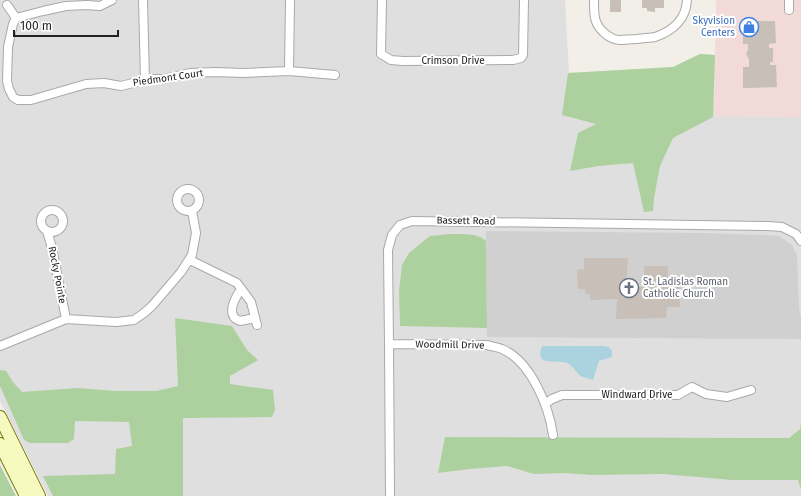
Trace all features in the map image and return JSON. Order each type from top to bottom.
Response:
[{"type":"main road","points":[[0,417],[40,496]]},
{"type":"main road","points":[[0,444],[26,496]]},
{"type":"street","points":[[7,5],[16,18],[43,10],[66,6],[100,6],[112,0]]},
{"type":"street","points":[[144,0],[145,80]]},
{"type":"street","points":[[289,71],[290,0]]},
{"type":"street","name":"Crimson Drive","points":[[382,0],[381,54],[391,60],[403,61],[513,60],[521,58],[523,55],[524,0]]},
{"type":"street","points":[[594,0],[595,20],[604,33],[611,38],[618,40],[630,40],[654,37],[675,27],[685,13],[687,0]]},
{"type":"street","points":[[789,0],[789,10]]},
{"type":"street","name":"Piedmont Court","points":[[16,18],[13,24],[8,46],[7,81],[13,97],[18,100],[31,100],[86,84],[104,83],[121,86],[145,80],[164,79],[190,73],[289,71],[335,75]]},
{"type":"street","points":[[0,346],[66,319],[116,322],[134,320],[144,313],[152,306],[190,260],[196,233],[192,211]]},
{"type":"street","name":"Bassett Road","points":[[390,496],[390,344],[388,250],[392,235],[400,225],[412,221],[782,227],[796,234],[801,241]]},
{"type":"street","name":"Rocky Pointe","points":[[48,231],[66,319]]},
{"type":"street","points":[[190,260],[237,283],[242,289],[251,302],[256,322],[240,321],[233,316],[232,306],[242,289]]},
{"type":"street","name":"Woodmill Drive","points":[[390,344],[487,345],[502,349],[516,358],[531,375],[545,404],[551,421],[553,435]]},
{"type":"street","name":"Windward Drive","points":[[545,404],[562,395],[678,395],[692,387],[706,394],[727,397],[751,390]]},
{"type":"shaded area","points":[[0,0],[565,0],[569,73],[673,67],[700,54],[715,55],[714,116],[801,117],[801,496],[48,496],[0,401]]},
{"type":"shaded area","points":[[716,0],[801,0],[801,117],[714,116]]},
{"type":"shaded area","points":[[486,231],[704,233],[779,236],[792,245],[797,255],[801,339],[487,337]]},
{"type":"green space","points":[[700,54],[715,55],[713,117],[673,138],[660,166],[653,211],[644,212],[633,163],[598,166],[570,171],[578,133],[596,124],[562,115],[568,73],[673,67]]},
{"type":"green space","points":[[450,234],[474,235],[483,238],[486,241],[487,328],[400,326],[399,291],[402,265],[409,253],[430,236]]},
{"type":"green space","points":[[175,318],[232,326],[247,350],[258,360],[230,376],[230,384],[273,390],[275,410],[272,417],[183,418],[183,496],[53,496],[43,476],[115,474],[116,449],[132,446],[129,422],[75,421],[74,439],[68,443],[30,443],[24,440],[0,386],[0,370],[6,371],[22,392],[77,388],[116,391],[156,391],[178,386]]},
{"type":"green space","points":[[801,423],[801,489],[798,480],[732,480],[663,474],[534,474],[507,466],[438,473],[445,437],[789,438],[800,429]]},
{"type":"green space","points":[[0,465],[16,496],[0,496]]},
{"type":"water","points":[[542,346],[603,346],[609,347],[612,351],[612,357],[599,361],[593,380],[580,376],[569,364],[565,362],[548,361],[541,358],[540,353]]},
{"type":"building","points":[[610,0],[621,0],[621,12],[610,12]]},
{"type":"building","points":[[642,0],[664,0],[664,8],[655,8],[655,12],[647,11],[647,8],[642,8]]},
{"type":"building","points":[[743,21],[775,21],[776,43],[769,44],[769,48],[773,48],[773,62],[770,62],[770,65],[776,65],[777,87],[743,88],[743,67],[749,67],[749,59],[746,54],[748,44],[743,44]]},
{"type":"building","name":"St. Ladislas Roman Catholic Church","points":[[584,258],[628,258],[626,287],[644,287],[644,266],[668,266],[668,286],[680,287],[680,307],[667,307],[666,318],[616,319],[617,299],[590,300],[590,294],[586,294],[585,289],[578,289],[577,270],[584,269]]},
{"type":"place","name":"Skyvision Centers","points":[[749,27]]},
{"type":"place","name":"St. Ladislas Roman Catholic Church","points":[[629,288]]}]
